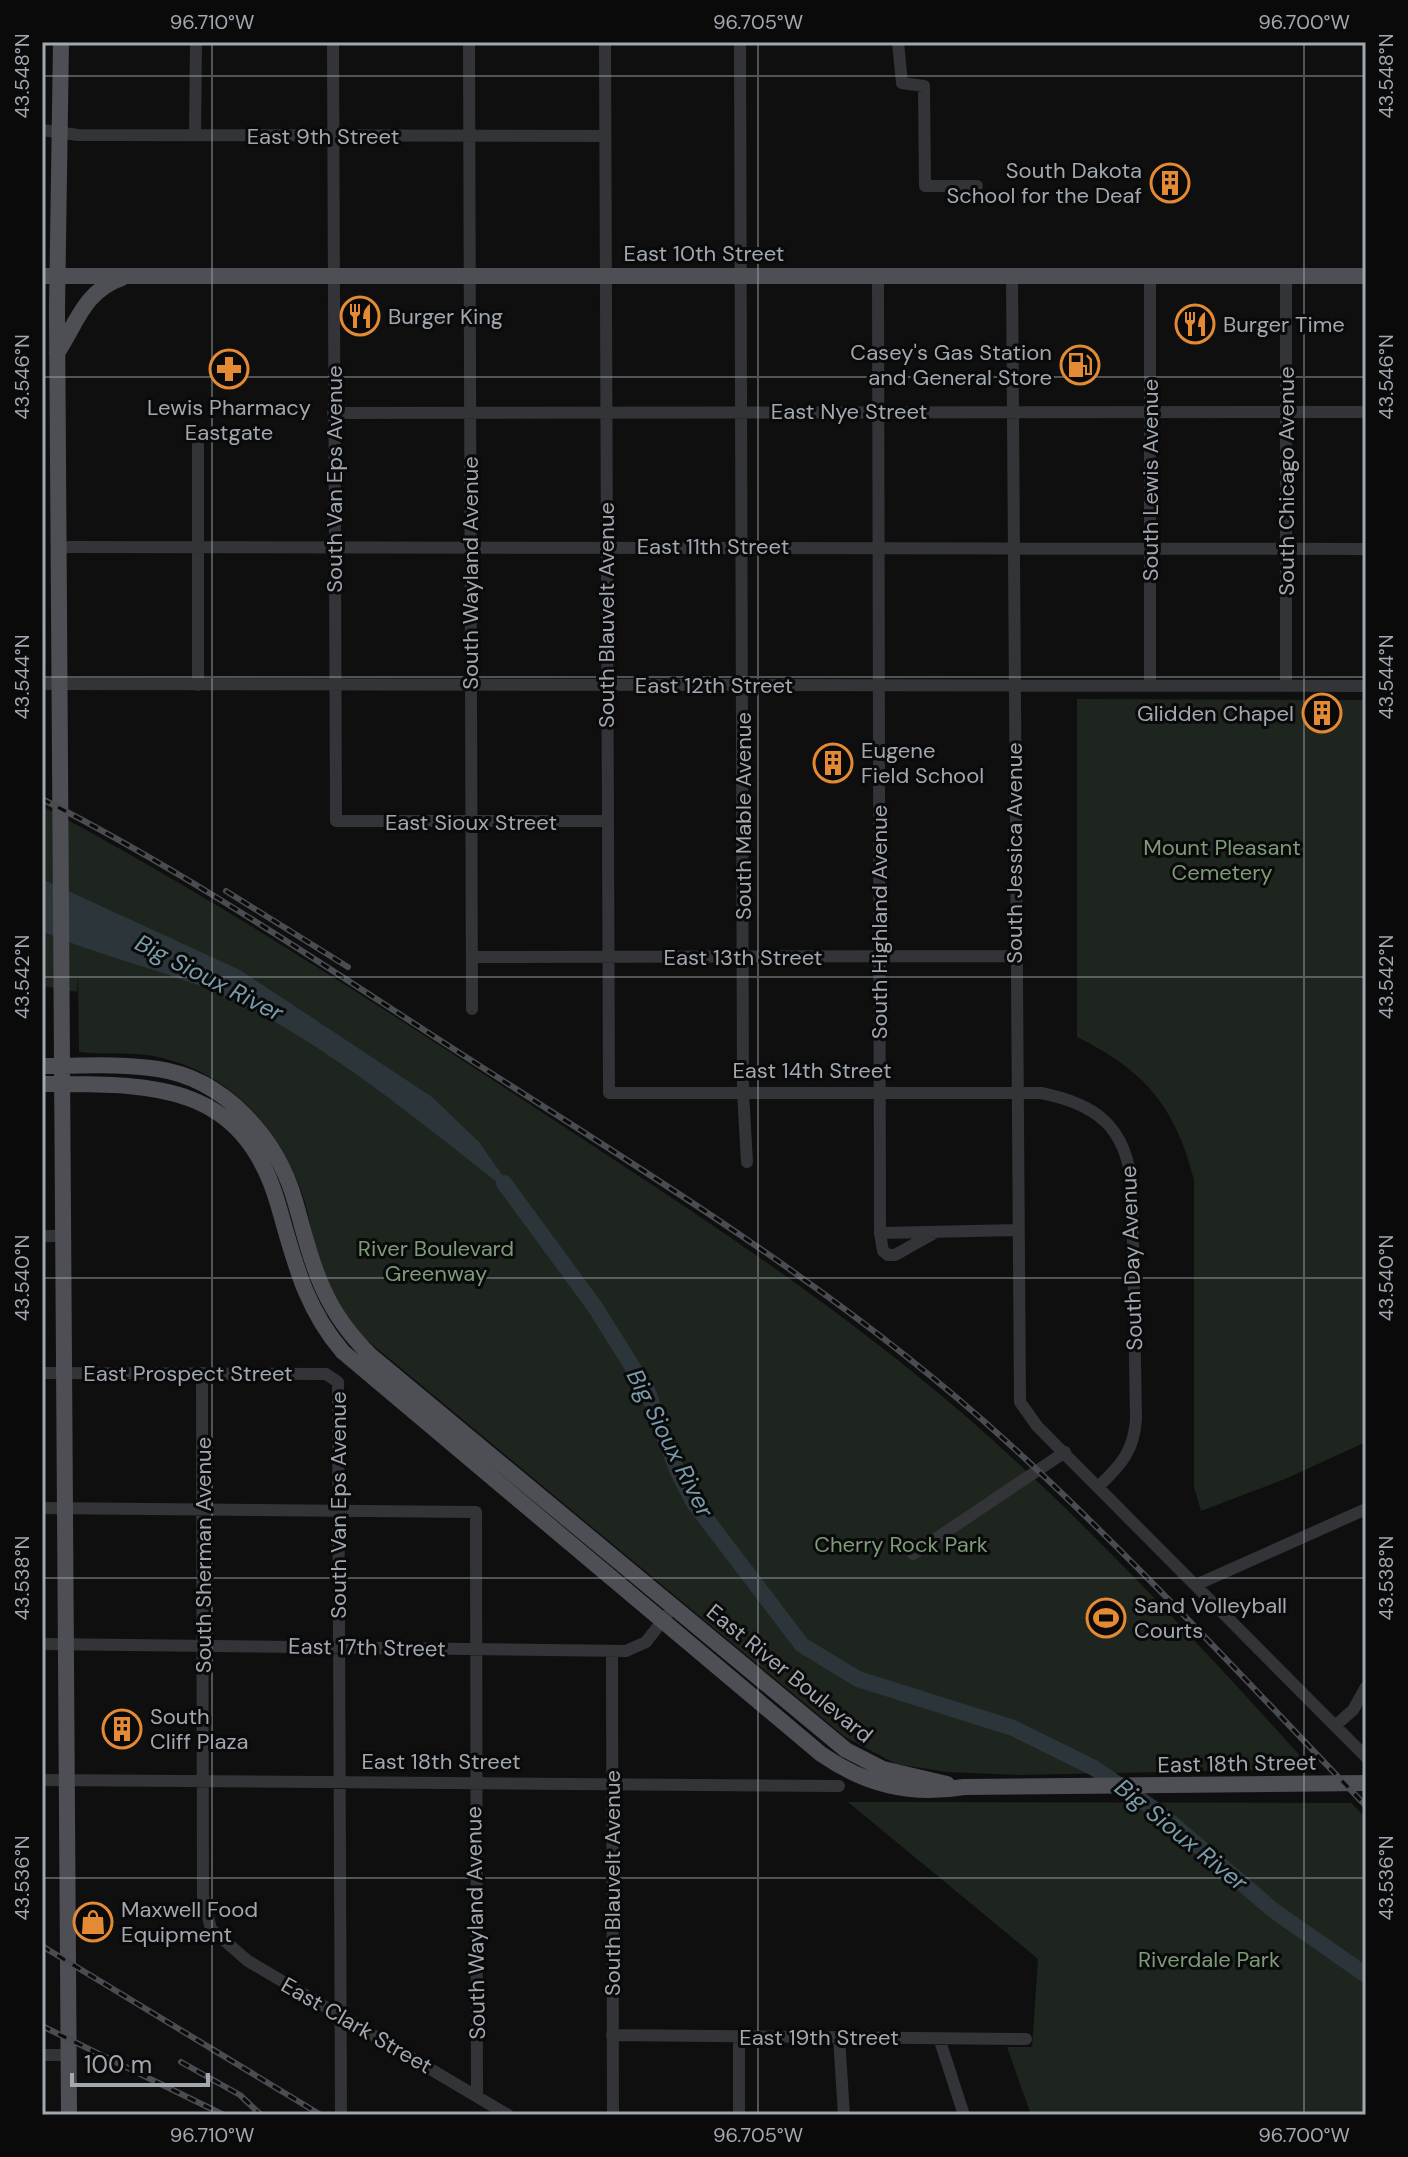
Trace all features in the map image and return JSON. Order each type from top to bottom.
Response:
[{"type":"main road","points":[[59,42],[60,133],[49,276],[57,348],[61,547],[69,2115]]},
{"type":"main road","name":"East 10th Street","points":[[49,276],[1366,276]]},
{"type":"main road","points":[[57,348],[84,305],[104,286],[127,276]]},
{"type":"main road","points":[[42,316],[57,348]]},
{"type":"main road","points":[[63,1032],[74,1053],[82,1058],[151,1059],[167,1070]]},
{"type":"main road","points":[[42,1066],[63,1066]]},
{"type":"main road","points":[[42,1076],[63,1066]]},
{"type":"main road","name":"East River Boulevard","points":[[63,1066],[167,1070],[193,1079],[241,1111],[274,1151],[289,1184],[315,1275],[333,1312],[355,1340],[857,1757],[896,1774],[964,1787]]},
{"type":"main road","points":[[42,1084],[63,1084],[70,1076],[84,1073],[193,1079]]},
{"type":"main road","name":"East River Boulevard","points":[[63,1084],[163,1088],[203,1104],[230,1123],[251,1147],[268,1175],[299,1281],[319,1320],[343,1352],[821,1754],[847,1770],[904,1791],[964,1787]]},
{"type":"main road","points":[[42,1092],[53,1098],[64,1116]]},
{"type":"main road","name":"East 18th Street","points":[[964,1787],[1366,1783]]},
{"type":"street","points":[[195,135],[196,42]]},
{"type":"street","name":"South Van Eps Avenue","points":[[333,42],[336,821]]},
{"type":"street","name":"South Wayland Avenue","points":[[469,42],[472,1009]]},
{"type":"street","name":"South Blauvelt Avenue","points":[[605,42],[609,1093]]},
{"type":"street","name":"South Mable Avenue","points":[[740,42],[743,1093],[747,1162]]},
{"type":"street","points":[[898,42],[902,83],[924,86],[925,186],[977,186]]},
{"type":"street","name":"East 9th Street","points":[[42,130],[60,133],[195,135],[604,136]]},
{"type":"street","name":"South Jessica Avenue","points":[[1012,275],[1018,1390],[1023,1410],[1037,1426],[1100,1485],[1366,1757]]},
{"type":"street","name":"South Lewis Avenue","points":[[1150,275],[1150,686]]},
{"type":"street","name":"South Highland Avenue","points":[[878,276],[880,1233]]},
{"type":"street","name":"South Chicago Avenue","points":[[1286,276],[1286,686]]},
{"type":"street","name":"East Nye Street","points":[[333,413],[1366,412]]},
{"type":"street","points":[[198,445],[198,685]]},
{"type":"street","name":"East 11th Street","points":[[61,547],[1366,549]]},
{"type":"street","name":"East 12th Street","points":[[42,684],[1366,686]]},
{"type":"street","name":"East Sioux Street","points":[[336,821],[607,821]]},
{"type":"street","name":"East 13th Street","points":[[472,957],[1015,956]]},
{"type":"street","name":"East 14th Street","points":[[609,1093],[1016,1093]]},
{"type":"street","name":"South Day Avenue","points":[[1016,1093],[1067,1098],[1094,1112],[1114,1131],[1130,1170],[1135,1437],[1124,1463],[1100,1485]]},
{"type":"street","points":[[936,1232],[895,1255],[883,1251],[880,1233],[1017,1230]]},
{"type":"street","points":[[42,1236],[65,1236]]},
{"type":"street","name":"East Prospect Street","points":[[42,1373],[334,1376]]},
{"type":"street","name":"South Sherman Avenue","points":[[202,1373],[203,1896],[211,1929]]},
{"type":"street","name":"South Van Eps Avenue","points":[[334,1376],[339,1392],[341,2115]]},
{"type":"street","points":[[913,1554],[1065,1452]]},
{"type":"street","points":[[42,1508],[339,1512]]},
{"type":"street","points":[[1198,1584],[1366,1509]]},
{"type":"street","name":"South Wayland Avenue","points":[[339,1512],[476,1512],[474,1783],[477,2095]]},
{"type":"street","name":"East 17th Street","points":[[42,1644],[612,1651],[641,1646],[673,1607]]},
{"type":"street","name":"South Blauvelt Avenue","points":[[612,1651],[613,2115]]},
{"type":"street","points":[[1336,1725],[1353,1710],[1366,1687]]},
{"type":"street","name":"East 18th Street","points":[[42,1780],[839,1786]]},
{"type":"street","name":"East Clark Street","points":[[211,1929],[230,1949],[508,2115]]},
{"type":"street","name":"East 19th Street","points":[[612,2035],[1026,2039]]},
{"type":"street","points":[[739,2036],[739,2115]]},
{"type":"street","points":[[839,2037],[844,2115]]},
{"type":"street","points":[[939,2038],[964,2115]]},
{"type":"street","points":[[42,2055],[68,2055]]},
{"type":"green space","points":[[42,408],[46,667],[42,667]]},
{"type":"green space","name":"Mount Pleasant Cemetery","points":[[1077,699],[1366,700],[1366,1442],[1285,1479],[1201,1511],[1194,1487],[1194,1180],[1178,1132],[1154,1094],[1121,1063],[1077,1037]]},
{"type":"green space","points":[[42,806],[231,914],[415,1030],[703,1219],[865,1334],[968,1418],[1058,1501],[1188,1633],[1312,1769],[1018,1775],[946,1772],[896,1764],[845,1737],[362,1336],[336,1298],[324,1273],[293,1170],[279,1145],[245,1103],[224,1086],[175,1062],[138,1054],[79,1052],[78,974],[77,992],[42,986]]},
{"type":"green space","name":"Riverdale Park","points":[[848,1802],[1351,1803],[1366,1818],[1366,2115],[1031,2115],[1007,2047],[1032,2047],[1038,1959]]},
{"type":"water","points":[[42,879],[240,970],[432,1097],[479,1142],[519,1199],[356,1074],[288,1029],[228,997],[42,931]]},
{"type":"waterway","name":"Big Sioux River","points":[[504,1183],[595,1307],[647,1390],[677,1470],[694,1503],[802,1645],[858,1679],[1013,1728],[1094,1768],[1160,1813],[1273,1910],[1366,1975]]},
{"type":"railway","points":[[42,799],[154,860],[318,961],[684,1197],[882,1337],[1006,1441],[1099,1529],[1366,1806]]},
{"type":"railway","points":[[226,891],[348,967]]},
{"type":"railway","points":[[42,1946],[321,2115]]},
{"type":"railway","points":[[42,2026],[224,2115]]},
{"type":"railway","points":[[181,2062],[240,2095],[261,2115]]},
{"type":"place","name":"South Dakota School for the Deaf","points":[[1170,183]]},
{"type":"place","name":"Burger King","points":[[360,316]]},
{"type":"place","name":"Burger Time","points":[[1195,324]]},
{"type":"place","name":"Casey's Gas Station and General Store","points":[[1080,365]]},
{"type":"place","name":"Lewis Pharmacy Eastgate","points":[[229,369]]},
{"type":"place","name":"Glidden Chapel","points":[[1322,713]]},
{"type":"place","name":"Eugene Field School","points":[[833,763]]},
{"type":"place","name":"Sand Volleyball Courts","points":[[1106,1618]]},
{"type":"place","name":"South Cliff Plaza","points":[[122,1729]]},
{"type":"place","name":"Maxwell Food Equipment","points":[[93,1922]]},
{"type":"park label","name":"River Boulevard Greenway","points":[[436,1260]]},
{"type":"park label","name":"Cherry Rock Park","points":[[901,1544]]}]
